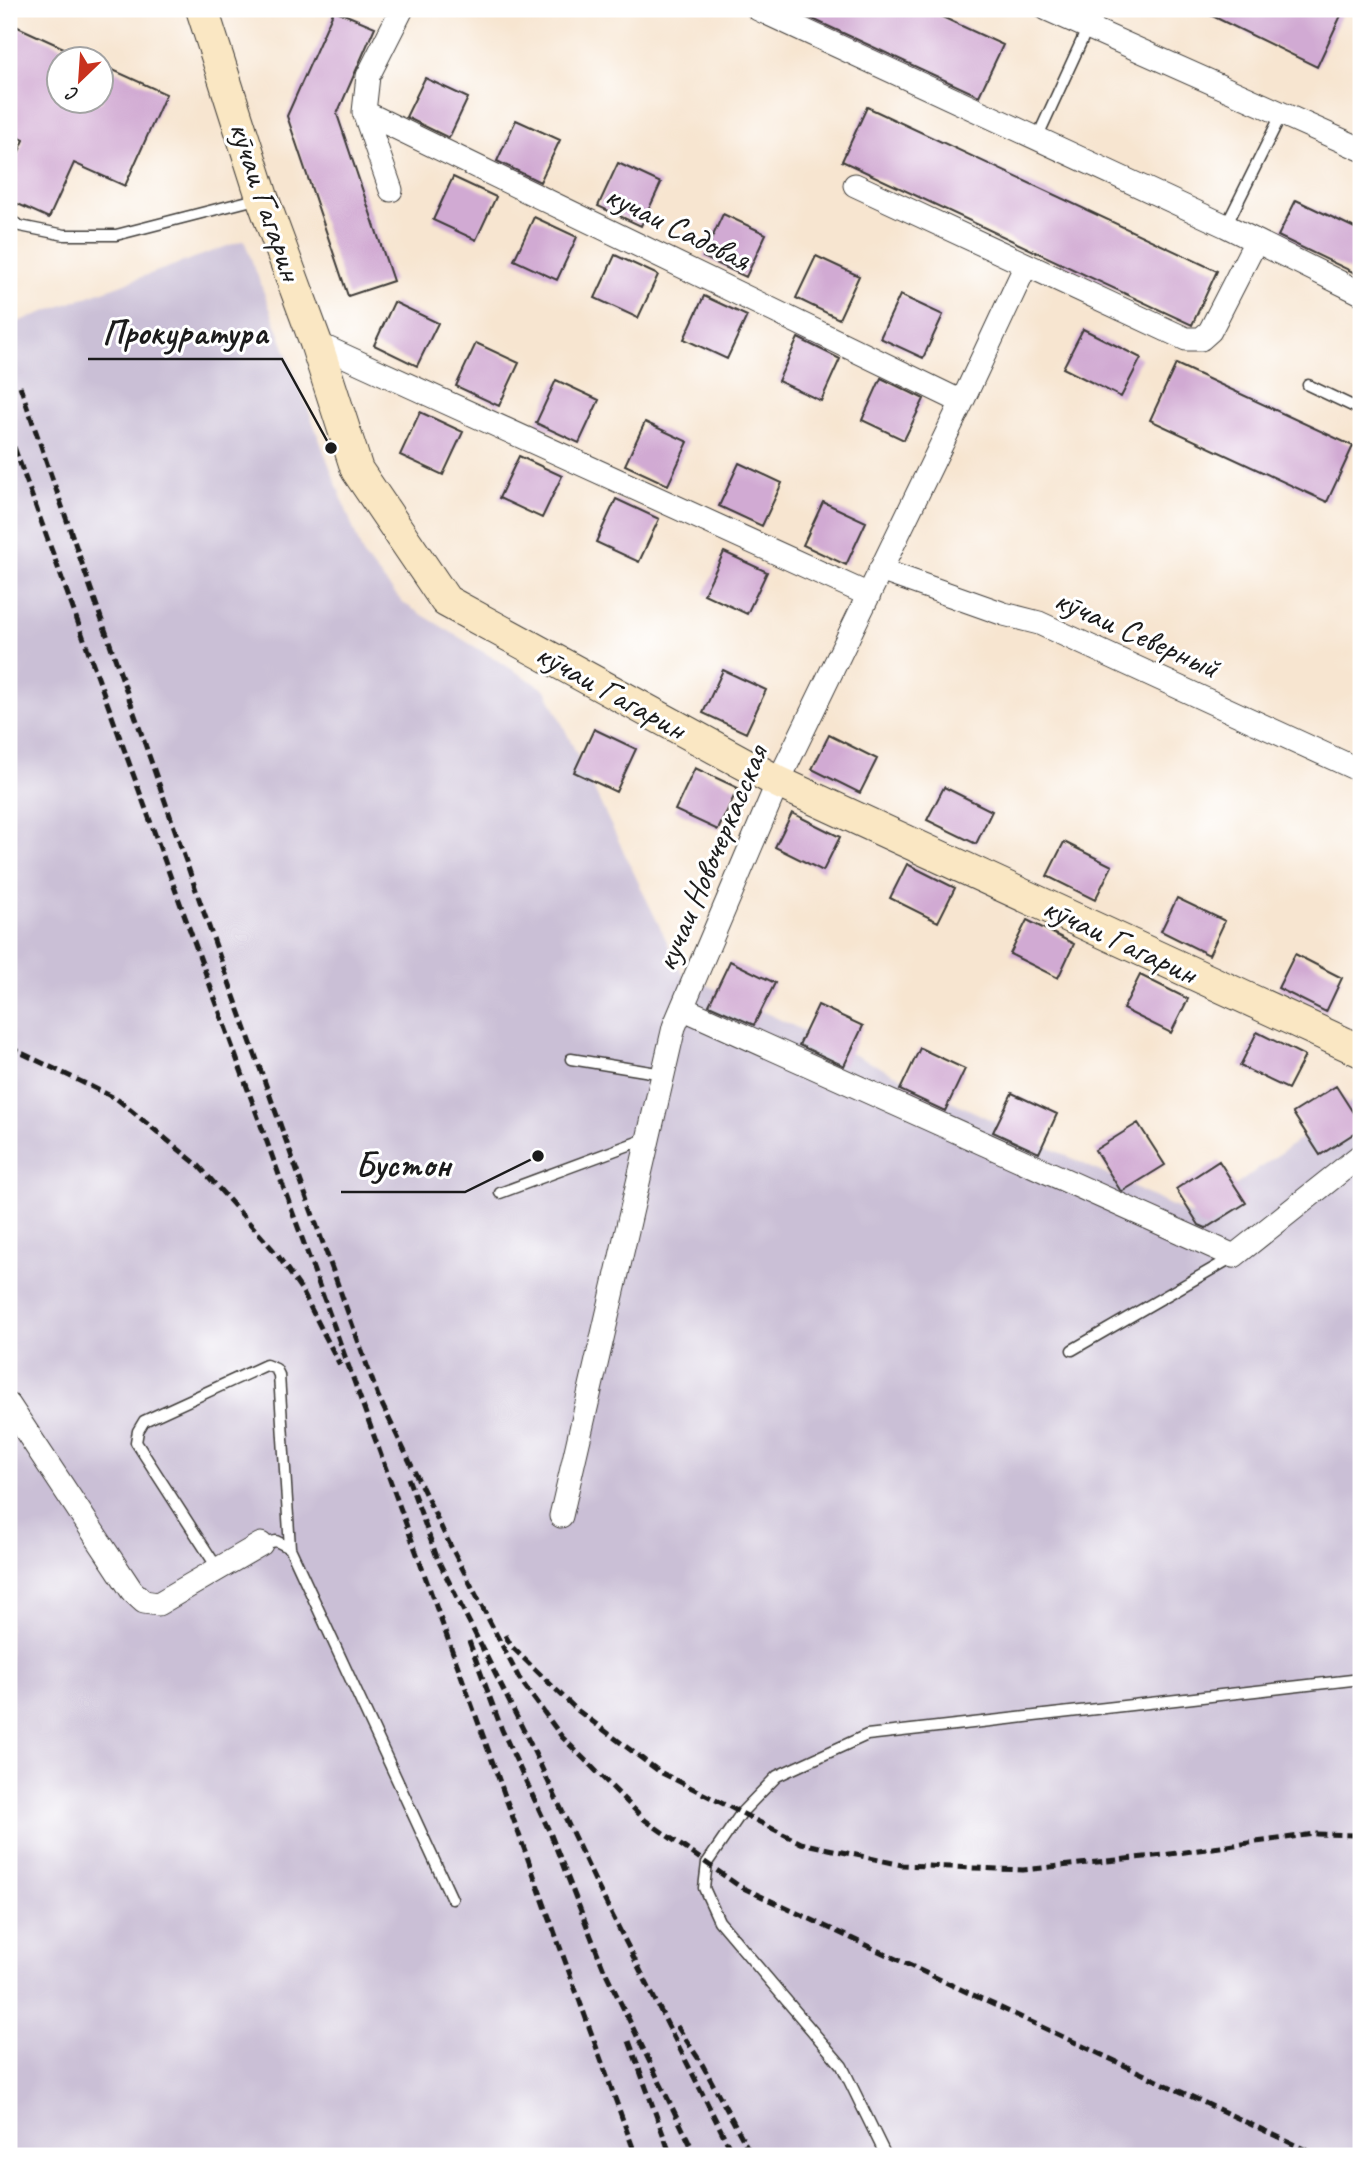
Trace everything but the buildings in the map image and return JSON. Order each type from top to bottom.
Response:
[{"type":"main road","name":"кӯчаи Гагарин","points":[[203,10],[262,197],[316,343],[357,470],[446,601],[778,782],[1361,1051]]},
{"type":"street","points":[[391,190],[364,112],[368,76],[402,9]]},
{"type":"street","points":[[758,9],[1226,226],[1361,293]]},
{"type":"street","points":[[1047,9],[1361,149]]},
{"type":"street","name":"кучаи Садовая","points":[[364,112],[962,402]]},
{"type":"street","points":[[855,185],[1186,339],[1201,339],[1210,331],[1256,241]]},
{"type":"street","name":"кучаи Новочеркасская","points":[[561,1516],[674,1027],[778,782],[1026,265]]},
{"type":"street","points":[[316,343],[869,595]]},
{"type":"street","name":"кӯчаи Северный","points":[[880,570],[1004,614],[1039,623],[1361,771]]},
{"type":"street","points":[[682,1008],[1234,1256],[1361,1155]]},
{"type":"street","points":[[9,1405],[132,1591],[144,1602],[158,1604],[261,1544]]},
{"type":"lane","points":[[1037,138],[1088,27]]},
{"type":"lane","points":[[1226,226],[1282,113]]},
{"type":"lane","points":[[9,220],[20,226],[65,235],[116,235],[262,197]]},
{"type":"lane","points":[[1308,385],[1361,410]]},
{"type":"lane","points":[[572,1059],[663,1074]]},
{"type":"lane","points":[[500,1193],[649,1138]]},
{"type":"lane","points":[[1072,1350],[1234,1256]]},
{"type":"lane","points":[[218,1569],[136,1442],[138,1430],[144,1421],[266,1365],[276,1369],[279,1375],[290,1548],[452,1899]]},
{"type":"lane","points":[[261,1544],[276,1541],[290,1548]]},
{"type":"lane","points":[[886,2156],[842,2066],[719,1921],[704,1888],[707,1863],[742,1812],[777,1776],[867,1735],[1361,1679]]},
{"type":"shaded area","points":[[244,240],[364,557],[403,603],[546,690],[682,973],[1193,1216],[1361,1095],[1361,2156],[9,2156],[9,325]]},
{"type":"railway","points":[[20,386],[204,913],[378,1396],[445,1535],[519,1678],[562,1737],[645,1820],[739,1886],[1319,2156]]},
{"type":"railway","points":[[9,433],[636,2156]]},
{"type":"railway","points":[[9,1047],[117,1099],[199,1166],[276,1253],[301,1289],[340,1365]]},
{"type":"railway","points":[[408,1478],[438,1560],[530,1743],[597,1885],[734,2156]]},
{"type":"railway","points":[[505,1635],[512,1647],[577,1710],[660,1772],[801,1843],[902,1865],[1023,1870],[1163,1855],[1314,1834],[1361,1835]]},
{"type":"railway","points":[[469,1641],[502,1730],[551,1835],[603,1967],[696,2156]]},
{"type":"railway","points":[[677,2026],[702,2064],[752,2156]]},
{"type":"railway","points":[[629,2041],[671,2156]]},
{"type":"place","name":"Прокуратура","points":[[331,448]]},
{"type":"place","name":"Бустон","points":[[538,1156]]}]
